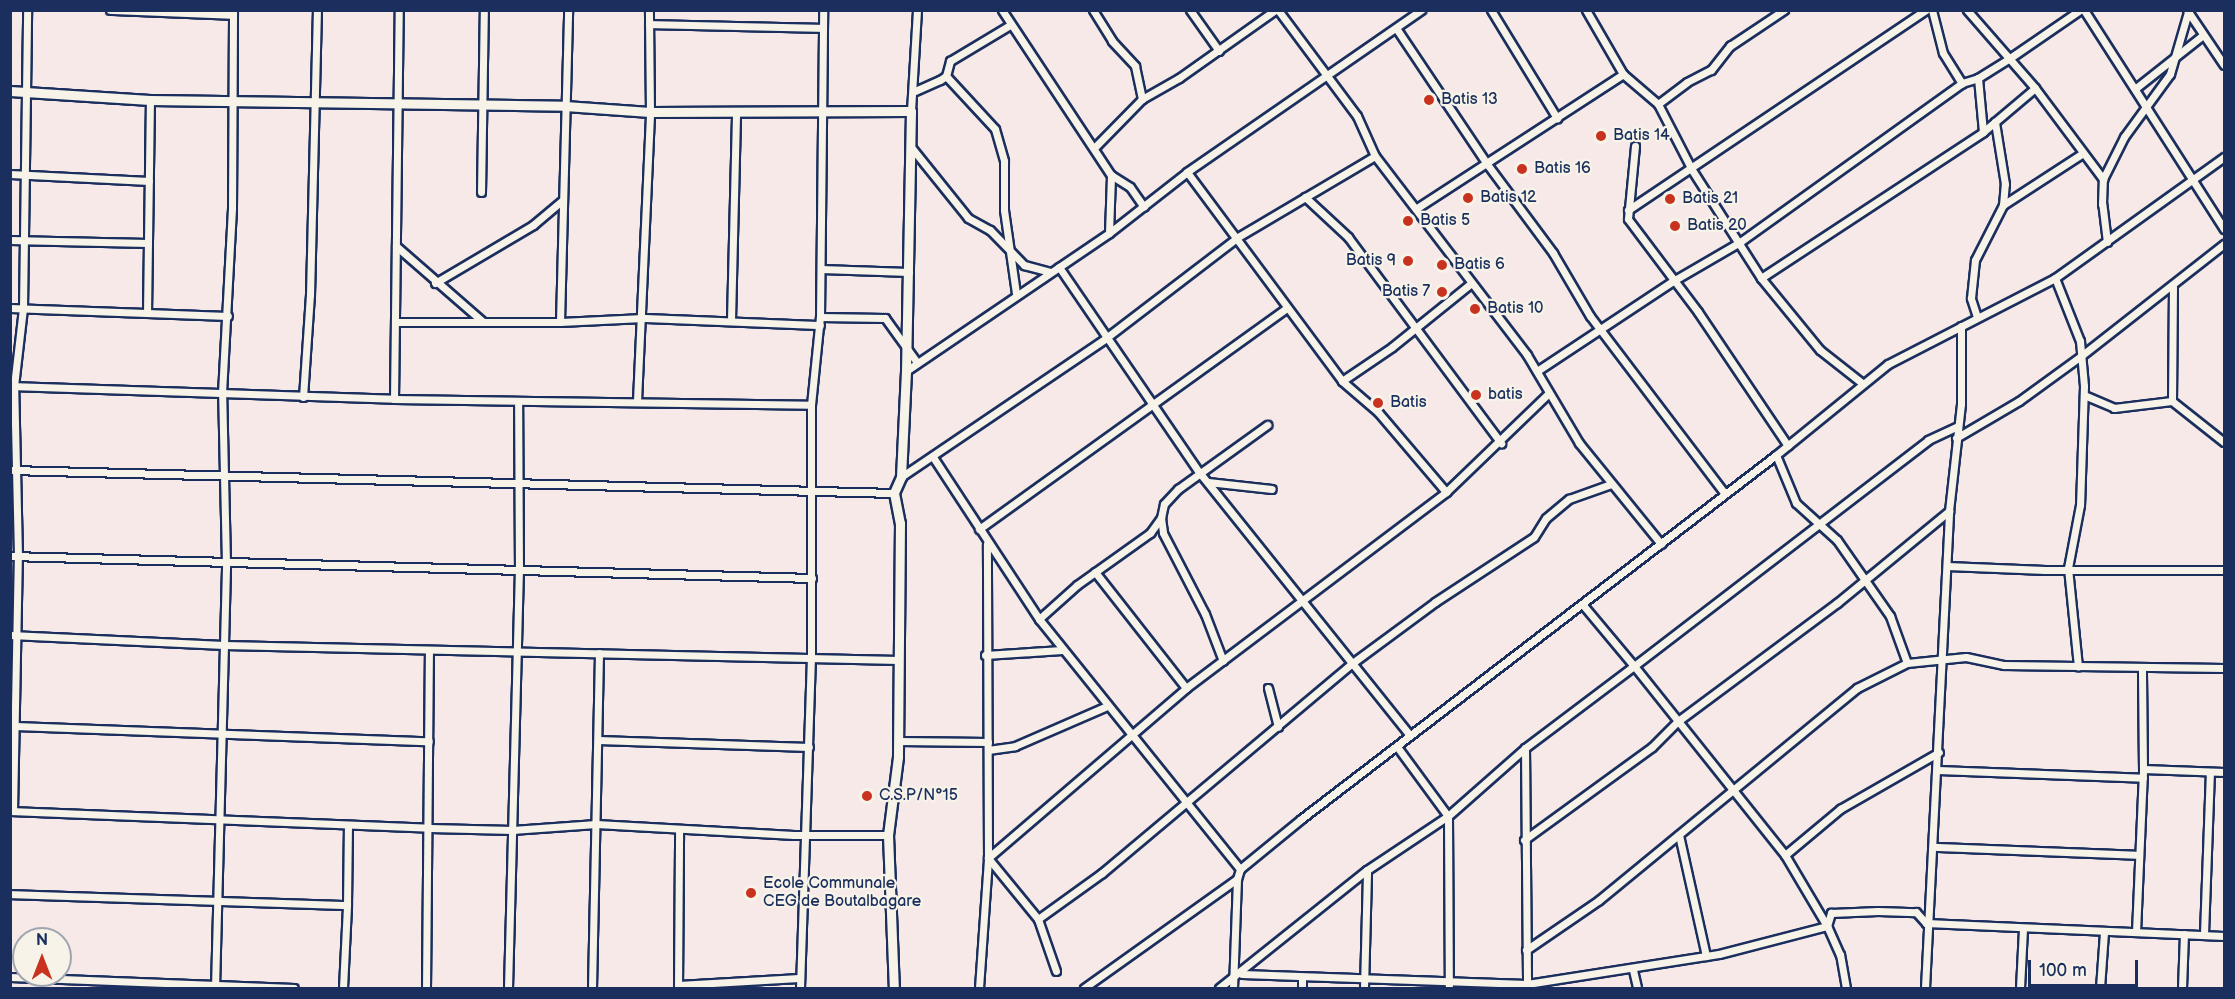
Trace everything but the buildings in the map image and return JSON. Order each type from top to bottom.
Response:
[{"type":"street","points":[[27,10],[23,308],[13,386],[12,811],[219,822],[430,828],[513,830],[596,824],[806,835],[888,835]]},
{"type":"street","points":[[110,10],[233,13],[234,101],[228,316],[222,393],[221,474],[226,562],[215,901],[215,987]]},
{"type":"street","points":[[303,397],[317,10]]},
{"type":"street","points":[[394,399],[399,10]]},
{"type":"street","points":[[481,192],[484,10]]},
{"type":"street","points":[[560,322],[567,10]]},
{"type":"street","points":[[637,400],[643,318],[650,112],[648,24],[650,10]]},
{"type":"street","points":[[800,988],[813,578],[810,492],[811,405],[820,321],[823,10]]},
{"type":"street","points":[[894,988],[888,835],[898,741],[900,523],[894,493],[901,477],[907,346],[911,111],[915,91],[917,10]]},
{"type":"street","points":[[1002,10],[1010,25],[1095,147],[1111,175],[1130,187],[1144,207]]},
{"type":"street","points":[[1093,10],[1112,41],[1135,66],[1142,99]]},
{"type":"street","points":[[1190,10],[1219,51]]},
{"type":"street","points":[[1095,147],[1142,99],[1219,51],[1276,10],[1357,116],[1375,156],[1417,208],[1470,284],[1537,371],[1548,394],[1611,484],[1661,544]]},
{"type":"street","points":[[906,371],[916,361],[1016,293],[1109,233],[1187,172],[1328,77],[1421,10]]},
{"type":"street","points":[[1491,10],[1557,118]]},
{"type":"street","points":[[1658,104],[1687,82],[1711,70],[1730,46],[1784,10]]},
{"type":"street","points":[[1628,210],[1692,170],[1926,10]]},
{"type":"street","points":[[1932,10],[1943,53],[1962,83]]},
{"type":"street","points":[[1967,10],[2035,88],[2103,180]]},
{"type":"street","points":[[1537,371],[1673,281],[1740,242],[1962,83],[1978,78],[2082,10],[2136,88],[2224,229]]},
{"type":"street","points":[[1587,11],[1623,74],[1658,104],[1692,170],[1761,278],[1820,350],[1862,383]]},
{"type":"street","points":[[2187,11],[2224,64]]},
{"type":"street","points":[[2107,242],[2102,204],[2103,180],[2124,137],[2148,108],[2170,74],[2187,11]]},
{"type":"street","points":[[648,24],[823,28]]},
{"type":"street","points":[[915,91],[946,76],[950,61],[1010,25]]},
{"type":"street","points":[[1396,28],[1487,164],[1553,253],[1601,328],[1660,412],[1725,494]]},
{"type":"street","points":[[2136,88],[2203,35]]},
{"type":"street","points":[[1417,208],[1623,74]]},
{"type":"street","points":[[946,76],[995,129],[1004,161],[1004,210],[1013,254],[1016,293]]},
{"type":"street","points":[[1978,78],[1983,132]]},
{"type":"street","points":[[1761,278],[1983,132],[2035,88]]},
{"type":"street","points":[[10,91],[150,100],[565,106],[650,112],[911,111]]},
{"type":"street","points":[[147,313],[150,100]]},
{"type":"street","points":[[731,320],[736,111]]},
{"type":"street","points":[[1977,317],[1971,298],[1975,260],[2003,205],[2005,184],[1995,122]]},
{"type":"street","points":[[1635,146],[1628,219],[1788,446]]},
{"type":"street","points":[[911,147],[968,218],[990,230],[1024,265],[1050,272]]},
{"type":"street","points":[[2003,205],[2083,153]]},
{"type":"street","points":[[901,477],[1106,338],[1238,237],[1375,156]]},
{"type":"street","points":[[1233,988],[1237,879],[1240,869],[1398,748],[1410,735],[1776,456],[1862,383],[1914,348],[2055,278],[2224,157]]},
{"type":"street","points":[[1187,172],[1238,237],[1287,308],[1342,381],[1378,412],[1446,492]]},
{"type":"street","points":[[10,174],[149,181]]},
{"type":"street","points":[[1109,233],[1111,175]]},
{"type":"street","points":[[1305,197],[1348,237],[1501,443]]},
{"type":"street","points":[[435,283],[533,225],[563,200]]},
{"type":"street","points":[[10,240],[148,243]]},
{"type":"street","points":[[1956,438],[2019,401],[2173,287],[2224,244]]},
{"type":"street","points":[[396,246],[435,283],[483,322]]},
{"type":"street","points":[[1059,267],[1199,472],[1410,735]]},
{"type":"street","points":[[821,269],[909,272]]},
{"type":"street","points":[[2055,278],[2073,316],[2081,356],[2084,395],[2080,505],[2068,568],[2078,666]]},
{"type":"street","points":[[1342,381],[1417,328],[1470,284]]},
{"type":"street","points":[[2172,402],[2173,287]]},
{"type":"street","points":[[10,308],[228,316]]},
{"type":"street","points":[[979,529],[1287,308]]},
{"type":"street","points":[[395,322],[560,322],[643,318],[820,321],[885,318],[916,361]]},
{"type":"street","points":[[1925,988],[1926,922],[1935,847],[1949,511],[1956,427],[1961,404],[1961,326]]},
{"type":"street","points":[[13,386],[303,397],[518,402],[637,400],[811,405]]},
{"type":"street","points":[[987,858],[1132,737],[1186,688],[1224,661],[1300,599],[1350,566],[1446,492],[1501,443],[1548,394]]},
{"type":"street","points":[[2084,395],[2114,408],[2172,402],[2224,442]]},
{"type":"street","points":[[508,988],[519,571],[518,402]]},
{"type":"street","points":[[1224,661],[1205,614],[1163,533],[1161,518],[1164,504],[1199,472],[1267,425]]},
{"type":"street","points":[[1220,988],[1242,974],[1367,870],[1448,816],[1525,748],[1928,440],[1956,427]]},
{"type":"street","points":[[1776,456],[1796,503],[1821,523],[1890,616],[1907,663]]},
{"type":"street","points":[[933,457],[987,544],[1062,650],[1240,869]]},
{"type":"street","points":[[12,470],[894,493]]},
{"type":"street","points":[[1208,482],[1272,489]]},
{"type":"street","points":[[1038,919],[1102,873],[1351,664],[1434,602],[1534,537],[1546,518],[1569,499],[1611,484]]},
{"type":"street","points":[[1524,840],[1652,747],[1678,721],[1949,511]]},
{"type":"street","points":[[1039,619],[1095,572],[1150,533],[1161,518]]},
{"type":"street","points":[[979,988],[987,858],[988,742],[985,655],[987,544]]},
{"type":"street","points":[[14,556],[813,578]]},
{"type":"street","points":[[1947,566],[2045,570],[2068,568],[2224,570]]},
{"type":"street","points":[[1095,572],[1186,688]]},
{"type":"street","points":[[1583,605],[1785,855],[1827,926],[1840,955],[1846,988]]},
{"type":"street","points":[[13,635],[224,645],[899,660]]},
{"type":"street","points":[[426,988],[430,828],[429,650]]},
{"type":"street","points":[[985,655],[1062,650]]},
{"type":"street","points":[[592,988],[599,653]]},
{"type":"street","points":[[1526,950],[1599,900],[1857,688],[1907,663],[1966,657],[2004,665],[2224,668]]},
{"type":"street","points":[[2136,932],[2143,778],[2142,667]]},
{"type":"street","points":[[1268,688],[1278,727]]},
{"type":"street","points":[[988,750],[1015,746],[1107,706]]},
{"type":"street","points":[[13,727],[429,741]]},
{"type":"street","points":[[598,740],[809,747]]},
{"type":"street","points":[[898,741],[988,742]]},
{"type":"street","points":[[1398,748],[1448,816],[1449,986]]},
{"type":"street","points":[[1525,748],[1527,986]]},
{"type":"street","points":[[1785,855],[1840,809],[1939,752]]},
{"type":"street","points":[[2143,769],[2224,772]]},
{"type":"street","points":[[1938,770],[2143,778]]},
{"type":"street","points":[[2204,934],[2210,772]]},
{"type":"street","points":[[344,988],[348,825]]},
{"type":"street","points":[[679,829],[678,987],[799,978]]},
{"type":"street","points":[[1678,835],[1706,956]]},
{"type":"street","points":[[1935,847],[2139,855]]},
{"type":"street","points":[[987,858],[1038,919],[1056,971]]},
{"type":"street","points":[[1364,988],[1367,870]]},
{"type":"street","points":[[1084,988],[1237,879]]},
{"type":"street","points":[[10,894],[346,906]]},
{"type":"street","points":[[1827,926],[1831,913],[1878,911],[1916,912],[1926,922],[2224,936]]},
{"type":"street","points":[[1242,974],[1449,986],[1527,986],[1706,956],[1827,926]]},
{"type":"street","points":[[2020,988],[2023,928]]},
{"type":"street","points":[[2100,988],[2104,932]]},
{"type":"street","points":[[2182,988],[2184,934]]},
{"type":"street","points":[[1633,970],[1637,988]]},
{"type":"street","points":[[1302,976],[1302,988]]},
{"type":"street","points":[[10,977],[215,987],[294,988]]},
{"type":"place","name":"Batis 13","points":[[1429,100]]},
{"type":"place","name":"Batis 14","points":[[1601,136]]},
{"type":"place","name":"Batis 16","points":[[1522,169]]},
{"type":"place","name":"Batis 12","points":[[1468,198]]},
{"type":"place","name":"Batis 21","points":[[1670,199]]},
{"type":"place","name":"Batis 5","points":[[1408,221]]},
{"type":"place","name":"Batis 20","points":[[1675,226]]},
{"type":"place","name":"Batis 9","points":[[1408,261]]},
{"type":"place","name":"Batis 6","points":[[1442,265]]},
{"type":"place","name":"Batis 7","points":[[1442,292]]},
{"type":"place","name":"Batis 10","points":[[1475,309]]},
{"type":"place","name":"batis","points":[[1476,395]]},
{"type":"place","name":"Batis","points":[[1378,403]]},
{"type":"place","name":"C.S.P/N°15","points":[[867,796]]},
{"type":"place","name":"Ecole Communale CEG de Boutalbagare","points":[[751,893]]}]
